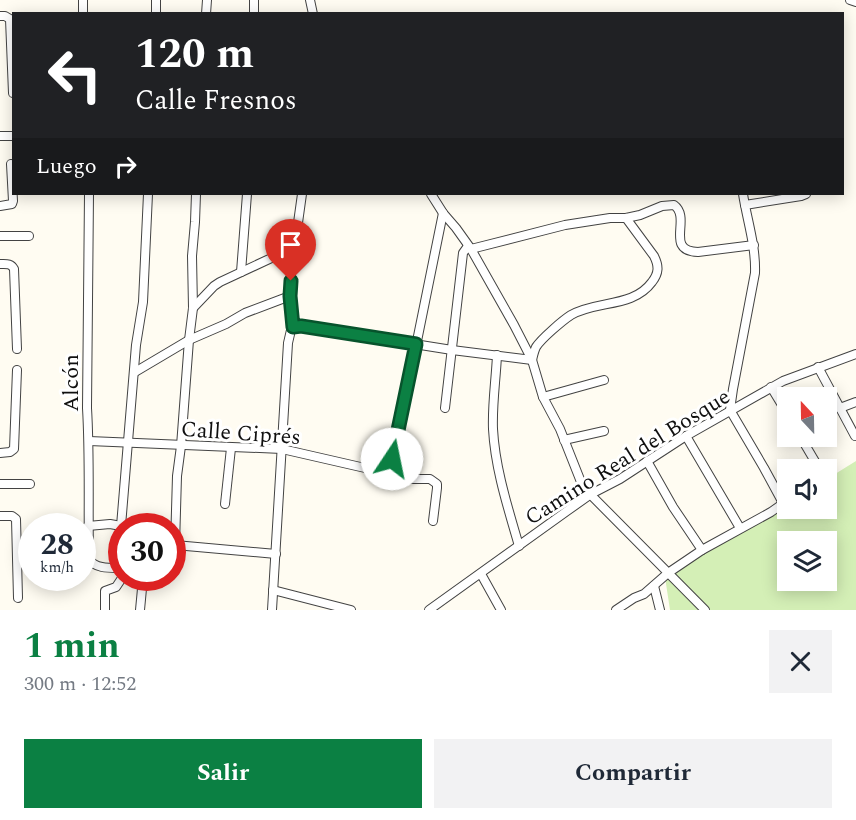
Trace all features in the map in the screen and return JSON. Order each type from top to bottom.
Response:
[{"type":"street","points":[[850,0],[856,2]]},
{"type":"street","points":[[0,16],[10,19],[12,68]]},
{"type":"street","points":[[11,164],[12,182]]},
{"type":"street","points":[[0,206],[12,204],[13,195]]},
{"type":"street","name":"Alcón","points":[[88,513],[89,195]]},
{"type":"street","points":[[122,513],[136,345],[143,302],[148,195]]},
{"type":"street","points":[[175,513],[193,308],[192,256],[196,195]]},
{"type":"street","points":[[241,272],[247,195]]},
{"type":"street","points":[[272,610],[288,343],[293,327],[290,296],[291,273],[302,195]]},
{"type":"street","points":[[432,195],[470,247],[514,325],[532,360],[543,397],[558,424],[581,483],[705,610]]},
{"type":"street","points":[[743,195],[755,257],[753,288],[730,410],[777,489]]},
{"type":"street","points":[[745,205],[804,195]]},
{"type":"street","points":[[445,408],[463,253],[470,247],[565,225],[610,218],[626,218],[662,206],[674,205],[681,213],[679,233],[681,242],[689,250],[698,252],[754,245]]},
{"type":"street","points":[[390,474],[443,213]]},
{"type":"street","points":[[532,360],[538,344],[570,315],[639,295],[656,276],[658,263],[626,218]]},
{"type":"street","points":[[0,236],[28,236]]},
{"type":"street","points":[[192,294],[295,248]]},
{"type":"street","points":[[0,264],[10,264],[14,269],[17,349]]},
{"type":"street","points":[[193,308],[214,286]]},
{"type":"street","points":[[135,372],[189,340],[245,313],[290,296]]},
{"type":"street","points":[[293,327],[301,326],[532,360]]},
{"type":"street","name":"Camino Real del Bosque","points":[[429,610],[591,494],[607,487],[686,436],[771,387],[856,354]]},
{"type":"street","points":[[498,355],[493,416],[494,447],[519,546]]},
{"type":"street","points":[[818,367],[855,436]]},
{"type":"street","points":[[0,453],[10,452],[14,448],[16,370]]},
{"type":"street","points":[[543,397],[604,380]]},
{"type":"street","points":[[771,387],[777,397]]},
{"type":"street","points":[[840,408],[856,402]]},
{"type":"street","points":[[564,440],[604,431]]},
{"type":"street","points":[[686,436],[740,528]]},
{"type":"street","name":"Calle Ciprés","points":[[89,441],[282,449],[413,479],[430,479],[436,484],[433,521]]},
{"type":"street","points":[[225,504],[231,448]]},
{"type":"street","points":[[646,461],[702,550]]},
{"type":"street","points":[[0,484],[30,484]]},
{"type":"street","points":[[616,610],[644,594],[668,573],[702,550],[777,508]]},
{"type":"street","points":[[0,516],[12,516],[16,519],[18,598]]},
{"type":"street","points":[[186,548],[276,554]]},
{"type":"street","points":[[481,574],[501,610]]},
{"type":"street","points":[[654,586],[660,610]]},
{"type":"street","points":[[105,610],[105,591],[108,590]]},
{"type":"street","points":[[273,590],[351,610]]},
{"type":"street","points":[[140,610],[142,591]]},
{"type":"green space","points":[[856,461],[856,610],[670,610],[665,577],[777,509],[777,519],[837,519],[837,473]]},
{"type":"route","points":[[291,281],[293,327],[301,326],[416,344],[392,459]]}]
